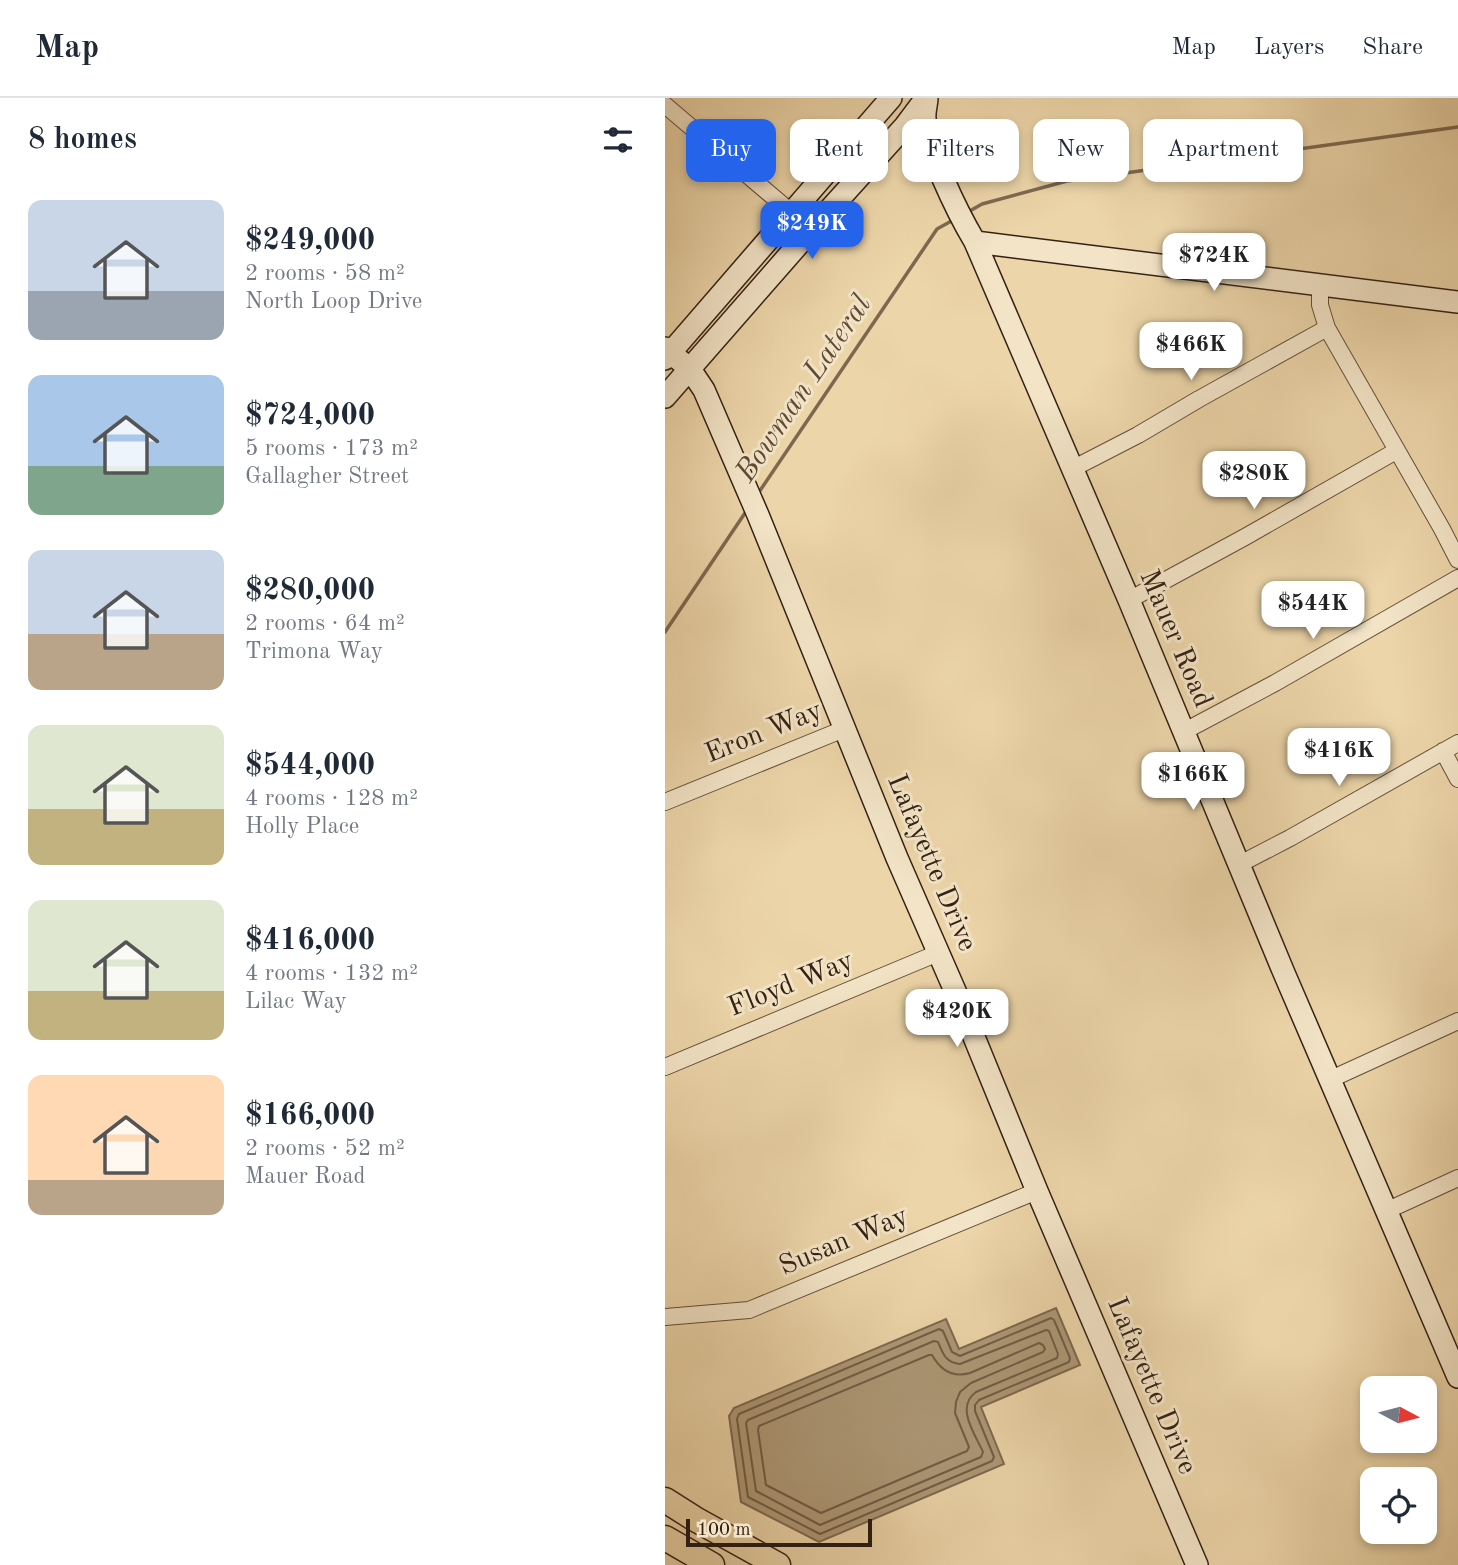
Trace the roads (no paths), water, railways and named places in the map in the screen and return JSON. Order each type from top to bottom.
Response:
[{"type":"main road","points":[[665,1500],[778,1565]]},
{"type":"main road","points":[[665,1538],[712,1565]]},
{"type":"street","points":[[667,353],[891,98]]},
{"type":"street","points":[[906,119],[909,98]]},
{"type":"street","points":[[910,119],[927,98]]},
{"type":"street","name":"Mauer Road","points":[[926,119],[927,98]]},
{"type":"street","points":[[665,105],[791,212]]},
{"type":"street","points":[[665,397],[902,129]]},
{"type":"street","name":"Mauer Road","points":[[945,182],[971,234],[1129,600],[1238,865],[1386,1212],[1453,1350],[1458,1377]]},
{"type":"street","points":[[971,234],[1320,286],[1458,302]]},
{"type":"street","points":[[1320,286],[1320,305],[1327,328],[1443,529],[1458,561]]},
{"type":"street","points":[[1072,469],[1138,435],[1327,328]]},
{"type":"street","name":"Lafayette Drive","points":[[667,353],[689,369],[704,390],[758,515],[897,858],[1197,1565]]},
{"type":"street","points":[[1129,600],[1396,451]]},
{"type":"street","points":[[1183,733],[1458,578]]},
{"type":"street","name":"Eron Way","points":[[665,802],[844,729]]},
{"type":"street","points":[[1238,865],[1458,743]]},
{"type":"street","points":[[1443,751],[1458,779]]},
{"type":"street","name":"Floyd Way","points":[[665,1067],[938,953]]},
{"type":"street","points":[[1329,1080],[1458,1021]]},
{"type":"street","points":[[1386,1212],[1458,1178]]},
{"type":"street","name":"Susan Way","points":[[665,1317],[749,1310],[1037,1191]]},
{"type":"water","points":[[1056,1308],[1080,1365],[981,1407],[1004,1464],[819,1542],[741,1502],[729,1416],[734,1408],[946,1319],[959,1349]]},
{"type":"waterway","name":"Bowman Lateral","points":[[968,212],[982,204],[1067,181],[1458,127]]},
{"type":"waterway","name":"Bowman Lateral","points":[[757,495],[937,229],[955,219]]},
{"type":"waterway","name":"Bowman Lateral","points":[[665,632],[747,510]]}]
